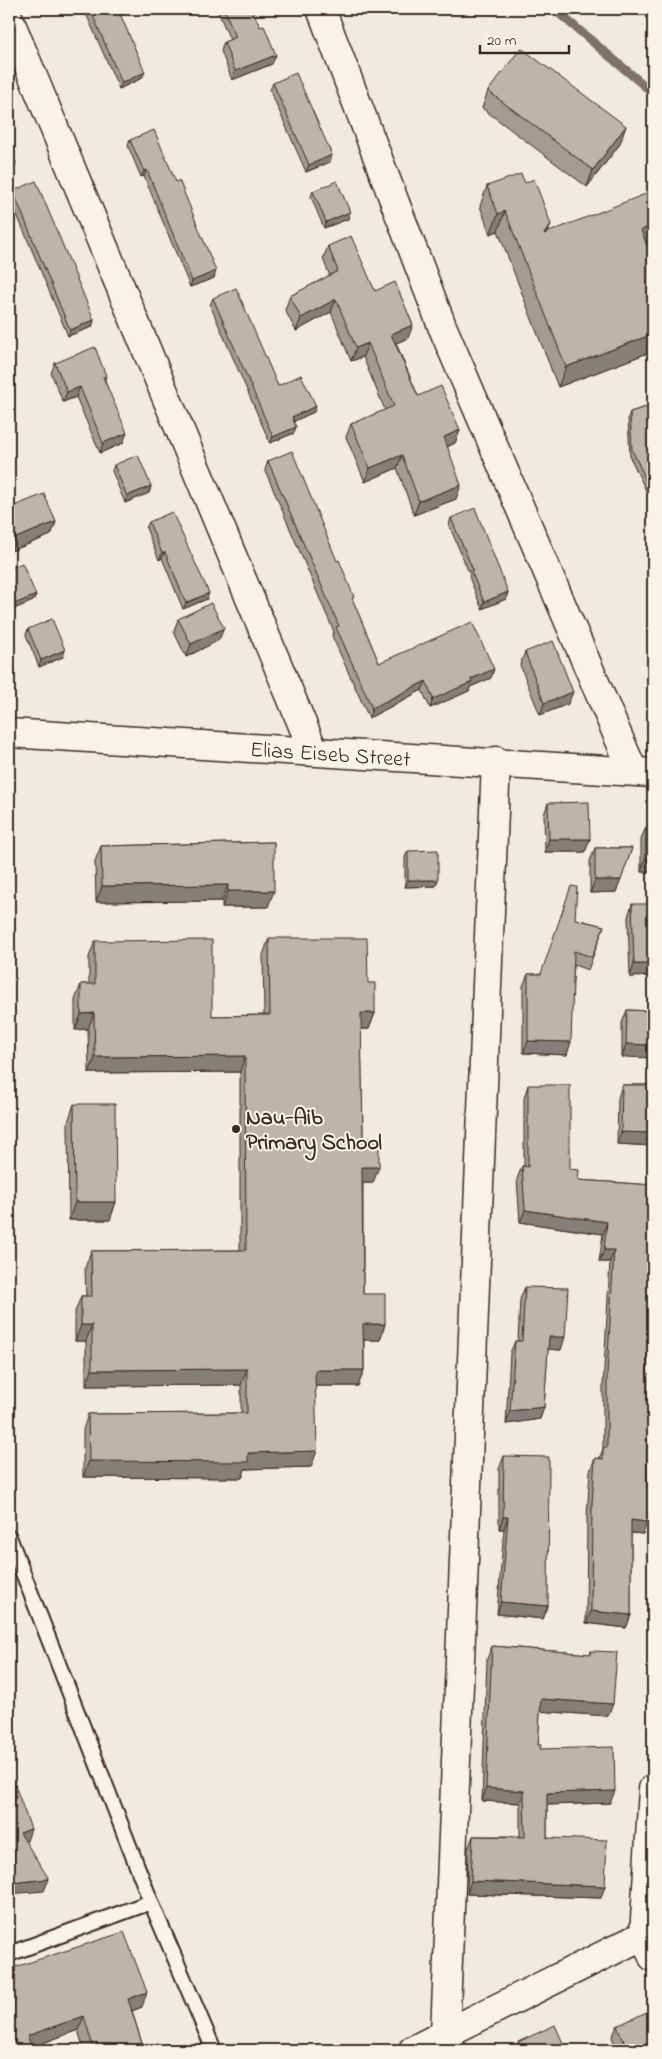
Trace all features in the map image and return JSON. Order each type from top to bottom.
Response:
[{"type":"street","points":[[321,9],[442,326],[643,772]]},
{"type":"street","points":[[9,19],[313,750]]},
{"type":"street","name":"Elias Eiseb Street","points":[[9,732],[496,761],[643,772]]},
{"type":"street","points":[[449,2043],[496,761]]},
{"type":"street","points":[[413,2050],[449,2043],[649,1946],[653,1789]]},
{"type":"lane","points":[[9,1537],[151,1902],[214,2050]]},
{"type":"lane","points":[[9,1954],[151,1902]]},
{"type":"building","points":[[90,9],[118,9],[145,72],[122,83]]},
{"type":"building","points":[[224,9],[252,9],[260,27],[264,26],[276,55],[235,71],[224,42],[236,37]]},
{"type":"building","points":[[521,48],[626,126],[593,170],[488,91]]},
{"type":"building","points":[[296,73],[332,155],[309,165],[273,83]]},
{"type":"building","points":[[154,130],[176,182],[179,180],[216,271],[192,281],[147,170],[144,171],[130,140]]},
{"type":"building","points":[[9,145],[16,163],[9,166]]},
{"type":"building","points":[[521,174],[525,183],[534,179],[551,224],[544,234],[653,191],[653,226],[641,230],[653,262],[653,334],[566,367],[505,211],[498,214],[487,186]]},
{"type":"building","points":[[36,181],[94,320],[70,330],[13,191]]},
{"type":"building","points":[[337,181],[350,212],[326,222],[313,191]]},
{"type":"building","points":[[351,236],[375,291],[395,282],[413,325],[391,334],[418,396],[441,386],[460,430],[444,437],[461,485],[419,501],[402,455],[370,468],[351,424],[394,406],[368,343],[356,348],[336,299],[301,318],[290,296],[338,271],[328,246]]},
{"type":"building","points":[[236,288],[278,386],[301,375],[316,406],[292,417],[296,427],[273,437],[213,298]]},
{"type":"building","points":[[95,347],[106,376],[103,377],[127,433],[103,443],[80,387],[67,392],[55,363]]},
{"type":"building","points":[[653,405],[653,492],[632,450],[630,412]]},
{"type":"building","points":[[292,451],[337,561],[339,560],[354,597],[352,598],[379,663],[472,622],[494,669],[471,679],[472,682],[433,699],[426,681],[372,708],[336,627],[339,626],[268,461]]},
{"type":"building","points":[[138,455],[151,486],[127,496],[114,465]]},
{"type":"building","points":[[44,494],[56,522],[16,538],[9,522],[9,508]]},
{"type":"building","points":[[475,508],[508,592],[484,602],[451,518]]},
{"type":"building","points":[[172,512],[209,593],[186,603],[165,552],[162,553],[149,522]]},
{"type":"building","points":[[22,563],[36,595],[12,605],[9,598],[9,569]]},
{"type":"building","points":[[211,603],[224,628],[191,644],[178,619]]},
{"type":"building","points":[[52,619],[65,650],[41,660],[28,629]]},
{"type":"building","points":[[553,641],[573,692],[544,703],[525,652]]},
{"type":"building","points":[[589,802],[590,839],[549,839],[548,803]]},
{"type":"building","points":[[646,827],[653,827],[653,859],[645,859]]},
{"type":"building","points":[[274,842],[274,891],[228,891],[228,885],[102,886],[101,846]]},
{"type":"building","points":[[595,848],[632,848],[621,880],[595,880]]},
{"type":"building","points":[[438,850],[438,880],[408,880],[408,851]]},
{"type":"building","points":[[571,886],[577,887],[575,919],[604,926],[592,957],[574,951],[571,1042],[528,1041],[528,974],[541,974]]},
{"type":"building","points":[[632,904],[653,904],[653,964],[634,964]]},
{"type":"building","points":[[269,938],[367,938],[368,983],[375,983],[375,1013],[361,1013],[363,1138],[379,1138],[379,1167],[362,1167],[363,1294],[385,1294],[385,1324],[363,1324],[364,1370],[315,1370],[317,1451],[248,1453],[248,1462],[89,1461],[88,1414],[247,1413],[247,1369],[92,1370],[92,1325],[81,1325],[81,1296],[92,1296],[91,1251],[246,1250],[245,1056],[95,1057],[94,1013],[81,1014],[81,984],[95,984],[95,941],[212,940],[212,1016],[270,1015]]},
{"type":"building","points":[[627,1010],[653,1011],[653,1045],[626,1044]]},
{"type":"building","points":[[528,1085],[570,1085],[570,1169],[579,1170],[578,1180],[653,1185],[653,1276],[647,1374],[653,1374],[653,1398],[650,1439],[647,1439],[647,1522],[631,1520],[631,1615],[591,1611],[592,1503],[595,1458],[603,1459],[603,1448],[607,1448],[607,1375],[614,1250],[604,1250],[607,1222],[525,1210],[522,1166],[528,1167]]},
{"type":"building","points":[[622,1085],[653,1085],[653,1133],[621,1132]]},
{"type":"building","points":[[74,1104],[115,1104],[116,1202],[75,1202]]},
{"type":"building","points":[[525,1287],[568,1288],[565,1337],[549,1337],[544,1407],[510,1411],[515,1341],[522,1341]]},
{"type":"building","points":[[504,1456],[549,1457],[548,1606],[501,1602],[508,1517],[503,1517]]},
{"type":"building","points":[[492,1646],[591,1654],[591,1651],[617,1652],[613,1704],[541,1699],[538,1745],[541,1745],[540,1749],[614,1747],[615,1791],[547,1793],[547,1838],[607,1840],[605,1886],[471,1881],[473,1836],[525,1837],[524,1791],[486,1788]]},
{"type":"building","points":[[9,1769],[31,1829],[20,1833],[49,1879],[9,1883]]},
{"type":"building","points":[[124,1932],[147,1992],[128,1999],[144,2050],[94,2050],[84,2016],[27,2036],[33,2050],[9,2050],[9,1969]]},
{"type":"building","points":[[653,2009],[653,2050],[628,2050],[617,2026]]},
{"type":"building","points":[[555,2025],[566,2050],[522,2050],[518,2042]]},
{"type":"waterway","points":[[554,9],[653,93]]},
{"type":"place","name":"Nau-Aib Primary School","points":[[236,1129]]}]
